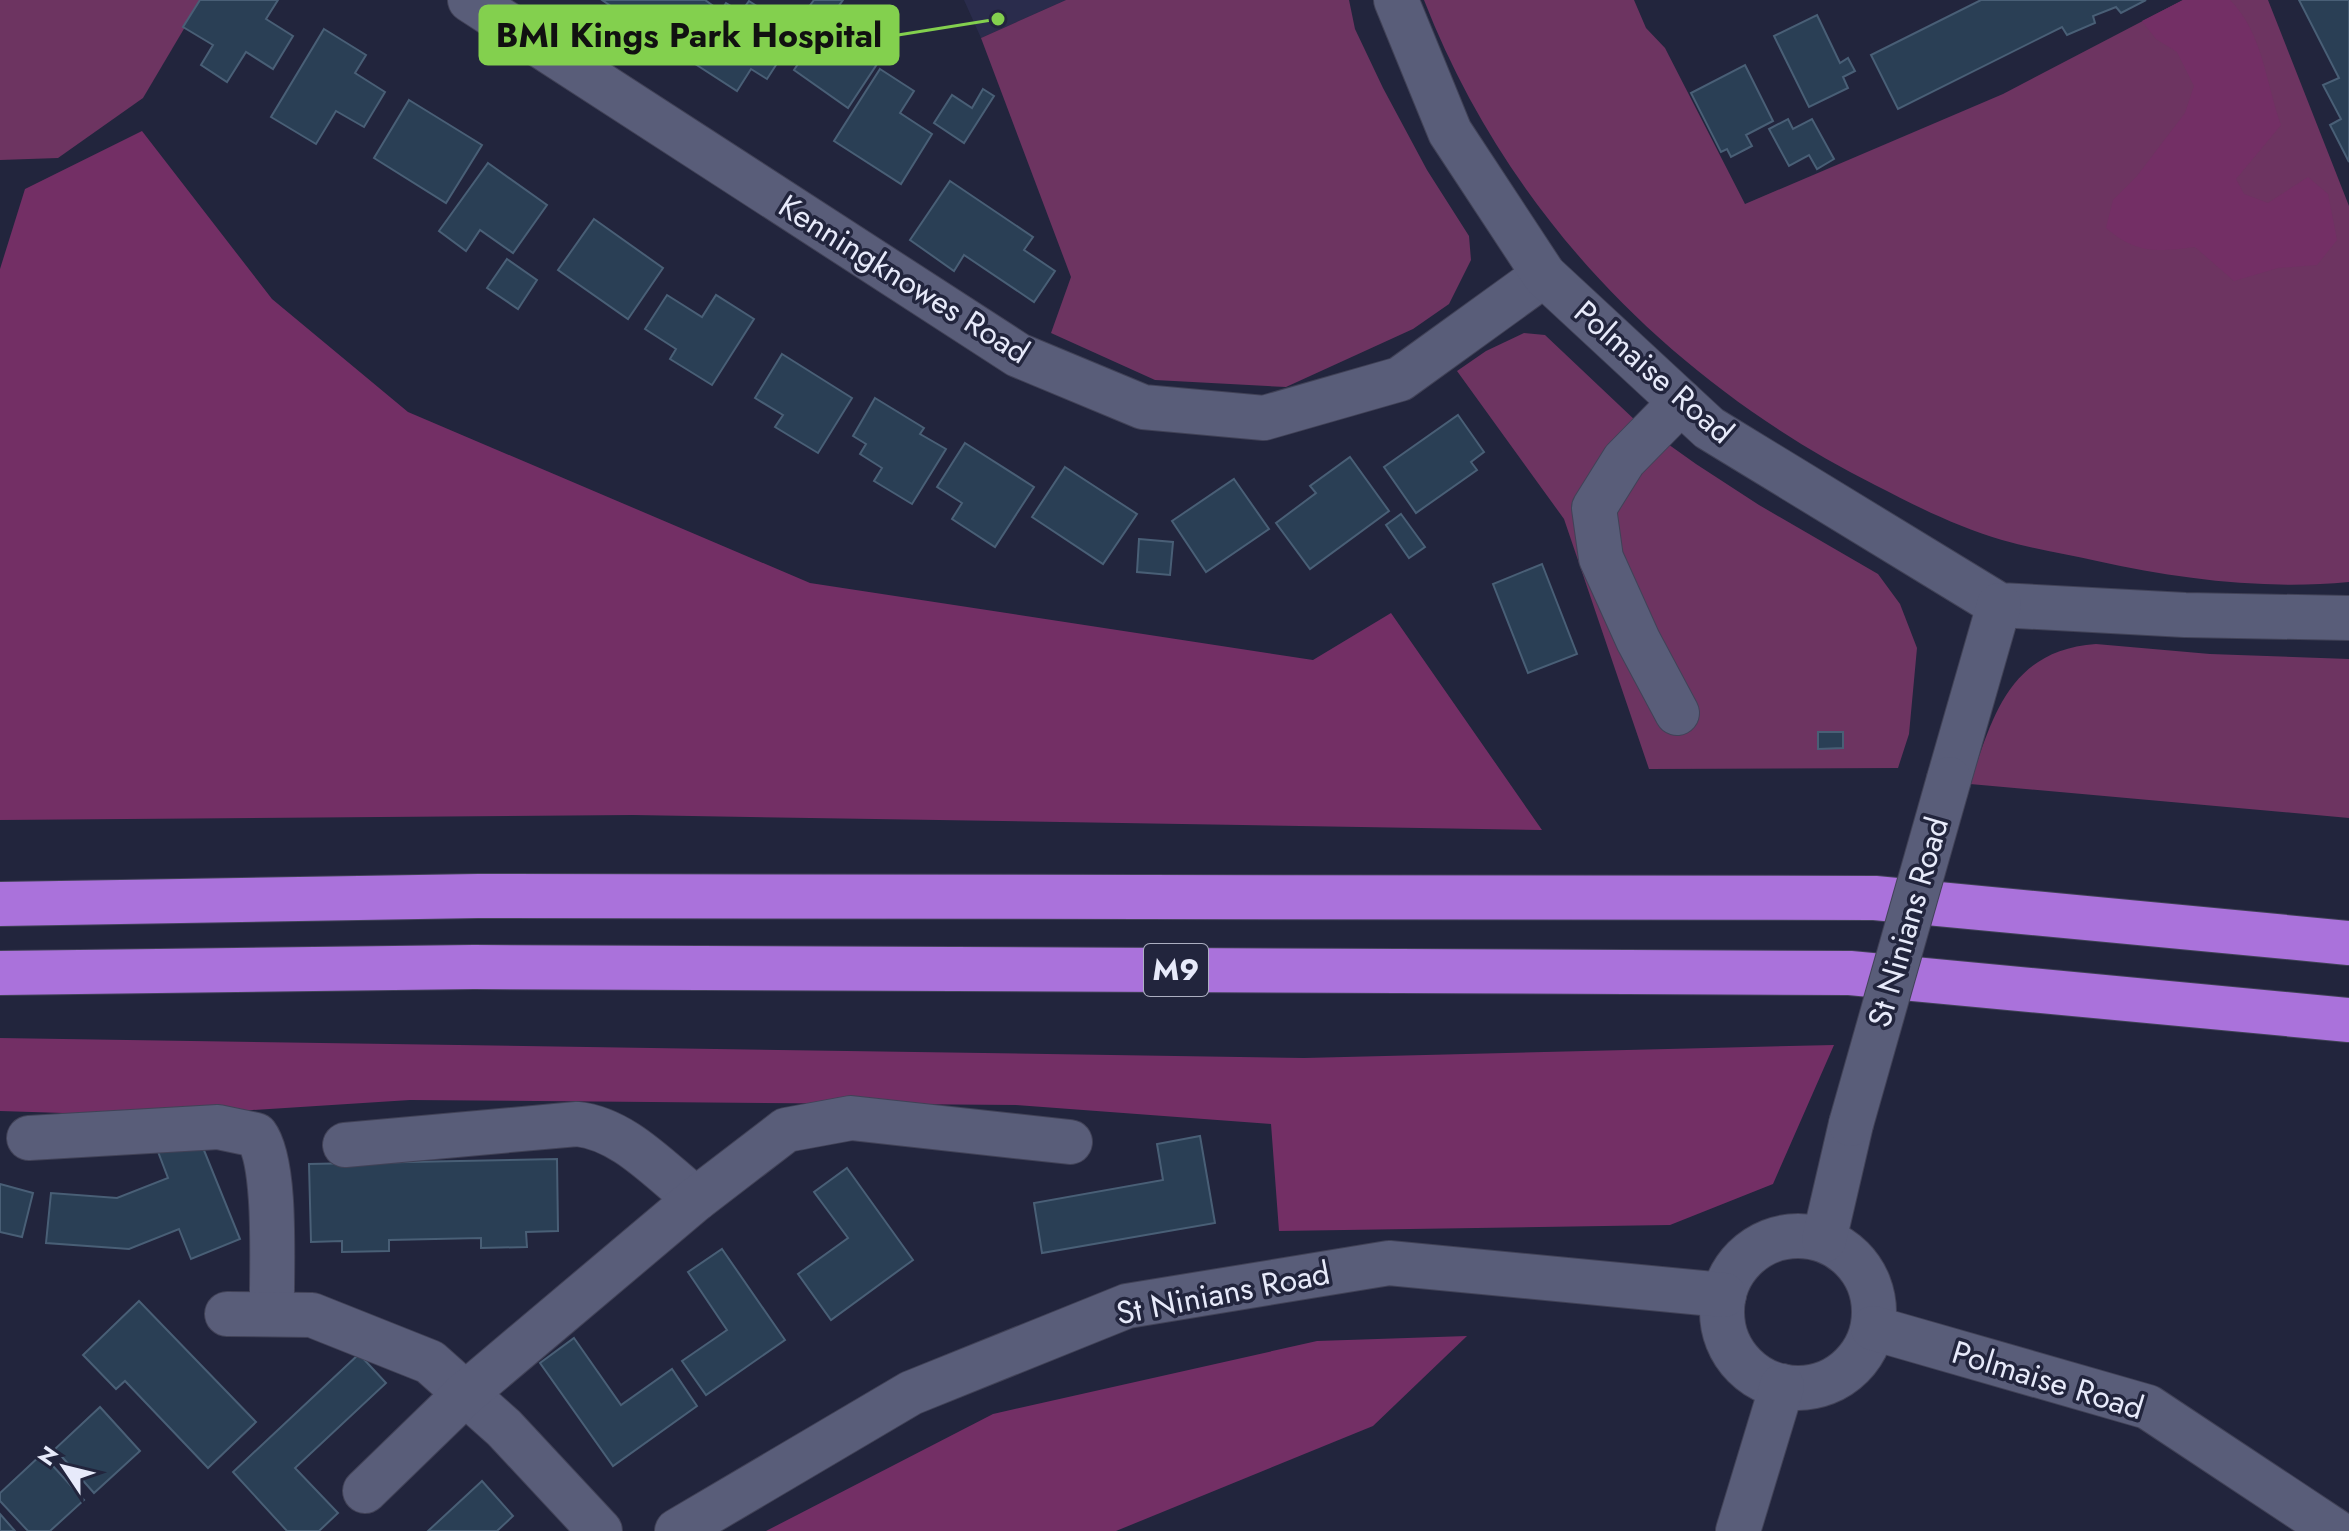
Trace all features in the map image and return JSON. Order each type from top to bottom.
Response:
[{"type":"highway","name":"M9","points":[[0,904],[478,896],[1875,898],[2349,943]]},
{"type":"highway","name":"M9","points":[[0,973],[474,967],[1850,973],[2349,1020]]},
{"type":"street","name":"Kenningknowes Road","points":[[470,0],[515,12],[1018,355],[1143,407],[1264,418],[1400,379],[1544,275]]},
{"type":"street","name":"Polmaise Road","points":[[1396,0],[1450,132],[1544,275],[1709,428],[1999,605],[2185,615],[2349,618]]},
{"type":"street","points":[[1677,713],[1638,640],[1601,558],[1594,508],[1624,460],[1681,402]]},
{"type":"street","name":"St Ninians Road","points":[[1824,1240],[1851,1124],[1999,605]]},
{"type":"street","points":[[365,1491],[466,1393],[696,1199],[786,1130],[851,1118],[1070,1142]]},
{"type":"street","points":[[345,1145],[577,1124],[595,1126],[622,1140],[696,1199]]},
{"type":"street","points":[[29,1138],[218,1127],[256,1135],[264,1145],[269,1179],[272,1314]]},
{"type":"street","points":[[1798,1236],[1824,1240],[1843,1250],[1859,1266],[1869,1285],[1874,1307],[1873,1328],[1864,1351],[1849,1369],[1828,1382],[1806,1388],[1782,1386],[1759,1378],[1741,1362],[1728,1342],[1722,1319],[1724,1295],[1734,1271],[1751,1252],[1774,1240],[1798,1236]]},
{"type":"street","name":"St Ninians Road","points":[[677,1531],[911,1393],[1127,1306],[1389,1263],[1724,1295]]},
{"type":"street","points":[[227,1314],[312,1315],[430,1362],[504,1428],[600,1531]]},
{"type":"street","name":"Polmaise Road","points":[[1873,1328],[2148,1407],[2335,1531]]},
{"type":"street","points":[[1738,1531],[1782,1386]]},
{"type":"shaded area","points":[[0,0],[201,0],[143,98],[58,158],[0,160]]},
{"type":"shaded area","points":[[964,0],[1066,0],[981,38]]},
{"type":"shaded area","points":[[1066,0],[1349,0],[1355,29],[1383,88],[1427,170],[1469,236],[1471,260],[1449,304],[1413,329],[1286,387],[1155,380],[1051,333],[1071,277],[981,38]]},
{"type":"shaded area","points":[[1424,0],[1634,0],[1646,28],[1665,48],[1745,204],[2003,94],[2183,0],[2268,0],[2349,206],[2349,582],[2285,585],[2190,578],[2014,543],[1969,529],[1921,508],[1800,443],[1730,396],[1665,343],[1604,284],[1549,220],[1501,152],[1459,78]]},
{"type":"shaded area","points":[[2183,0],[2230,0],[2250,28],[2281,125],[2236,179],[2244,194],[2268,203],[2308,177],[2328,194],[2337,240],[2317,265],[2278,268],[2234,281],[2195,247],[2169,250],[2138,247],[2106,228],[2113,200],[2137,176],[2185,113],[2194,86],[2177,52],[2156,39],[2142,21]]},
{"type":"shaded area","points":[[142,131],[272,299],[408,412],[810,583],[1313,660],[1391,613],[1542,830],[633,815],[0,820],[0,269],[25,189]]},
{"type":"shaded area","points":[[1524,333],[1545,335],[1637,422],[1696,464],[1759,505],[1878,574],[1900,604],[1917,648],[1909,734],[1898,768],[1649,769],[1564,519],[1457,371],[1486,351]]},
{"type":"shaded area","points":[[2096,644],[2210,654],[2349,659],[2349,818],[1970,784],[1987,733],[2010,690],[2025,672],[2067,649]]},
{"type":"shaded area","points":[[0,1038],[1304,1058],[1834,1045],[1773,1184],[1670,1225],[1279,1231],[1271,1124],[1016,1105],[410,1100],[159,1116],[0,1111]]},
{"type":"shaded area","points":[[1467,1336],[1373,1426],[1116,1531],[766,1531],[993,1414],[1317,1341]]},
{"type":"building","points":[[200,0],[278,0],[266,19],[293,36],[273,69],[246,52],[227,82],[201,65],[213,45],[183,27]]},
{"type":"building","points":[[602,0],[705,0],[719,10],[699,39],[686,30],[673,49]]},
{"type":"building","points":[[814,0],[843,0],[827,22],[808,8]]},
{"type":"building","points":[[1981,0],[2146,0],[2121,13],[2116,7],[2093,16],[2095,23],[2067,35],[2062,27],[1898,109],[1871,55]]},
{"type":"building","points":[[2299,0],[2349,0],[2349,162],[2330,125],[2341,119],[2323,85],[2339,78]]},
{"type":"building","points":[[749,1],[777,19],[767,35],[787,48],[767,79],[751,69],[737,91],[689,60],[726,3],[741,12]]},
{"type":"building","points":[[1817,15],[1840,63],[1848,58],[1855,71],[1843,77],[1848,88],[1809,107],[1774,36]]},
{"type":"building","points":[[324,29],[366,55],[355,73],[385,92],[364,127],[336,111],[316,144],[271,117]]},
{"type":"building","points":[[821,30],[847,48],[860,31],[887,49],[848,108],[794,70]]},
{"type":"building","points":[[1745,65],[1773,121],[1746,135],[1752,146],[1731,157],[1727,149],[1721,152],[1691,93]]},
{"type":"building","points":[[880,69],[914,91],[900,113],[932,134],[901,184],[834,141]]},
{"type":"building","points":[[983,89],[994,96],[964,143],[934,123],[952,95],[972,108]]},
{"type":"building","points":[[409,100],[482,145],[446,203],[374,158]]},
{"type":"building","points":[[1788,119],[1793,129],[1812,119],[1834,159],[1817,169],[1809,155],[1789,166],[1769,129]]},
{"type":"building","points":[[488,163],[547,205],[513,253],[480,230],[466,251],[439,231]]},
{"type":"building","points":[[950,181],[1033,237],[1024,250],[1055,271],[1034,302],[964,255],[954,271],[910,240]]},
{"type":"building","points":[[594,219],[663,268],[628,319],[558,270]]},
{"type":"building","points":[[507,259],[537,280],[518,309],[487,288]]},
{"type":"building","points":[[667,295],[702,317],[716,295],[754,319],[712,385],[670,359],[676,349],[645,329]]},
{"type":"building","points":[[782,354],[852,398],[818,453],[775,427],[783,415],[755,398]]},
{"type":"building","points":[[875,398],[924,428],[920,434],[946,449],[912,504],[874,481],[882,468],[860,454],[866,444],[853,436]]},
{"type":"building","points":[[1458,415],[1484,452],[1471,462],[1477,470],[1416,513],[1384,467]]},
{"type":"building","points":[[965,443],[1034,487],[995,547],[952,519],[962,503],[937,487]]},
{"type":"building","points":[[1350,457],[1389,511],[1310,569],[1276,523],[1316,493],[1310,486]]},
{"type":"building","points":[[1065,467],[1137,514],[1103,564],[1032,517]]},
{"type":"building","points":[[1234,479],[1269,529],[1206,572],[1172,521]]},
{"type":"building","points":[[1401,514],[1425,547],[1409,558],[1386,525]]},
{"type":"building","points":[[1139,539],[1173,542],[1170,575],[1137,572]]},
{"type":"building","points":[[1542,564],[1577,654],[1528,673],[1493,584]]},
{"type":"building","points":[[1818,732],[1843,732],[1843,748],[1818,749]]},
{"type":"building","points":[[197,1133],[240,1239],[191,1259],[179,1229],[129,1249],[46,1243],[51,1193],[117,1198],[168,1178],[157,1149]]},
{"type":"building","points":[[1200,1136],[1215,1223],[1042,1253],[1034,1203],[1163,1180],[1157,1144]]},
{"type":"building","points":[[557,1159],[558,1231],[526,1232],[527,1247],[481,1248],[481,1238],[389,1240],[389,1251],[342,1252],[342,1241],[311,1242],[309,1164]]},
{"type":"building","points":[[847,1168],[913,1260],[831,1320],[798,1274],[848,1238],[814,1192]]},
{"type":"building","points":[[0,1184],[33,1193],[22,1237],[0,1232]]},
{"type":"building","points":[[722,1249],[785,1340],[706,1395],[682,1361],[727,1330],[688,1272]]},
{"type":"building","points":[[139,1301],[256,1422],[208,1468],[125,1381],[116,1389],[83,1355]]},
{"type":"building","points":[[574,1338],[621,1405],[672,1369],[697,1406],[613,1466],[540,1363]]},
{"type":"building","points":[[359,1354],[386,1383],[295,1468],[338,1513],[319,1531],[287,1531],[233,1472]]},
{"type":"building","points":[[100,1407],[140,1451],[94,1493],[55,1449]]},
{"type":"building","points":[[42,1454],[84,1500],[50,1531],[28,1531],[0,1501],[0,1493]]},
{"type":"building","points":[[482,1481],[513,1516],[497,1531],[428,1531]]},
{"type":"building","points":[[0,1514],[15,1531],[0,1531]]},
{"type":"place","name":"BMI Kings Park Hospital","points":[[998,19]]}]
